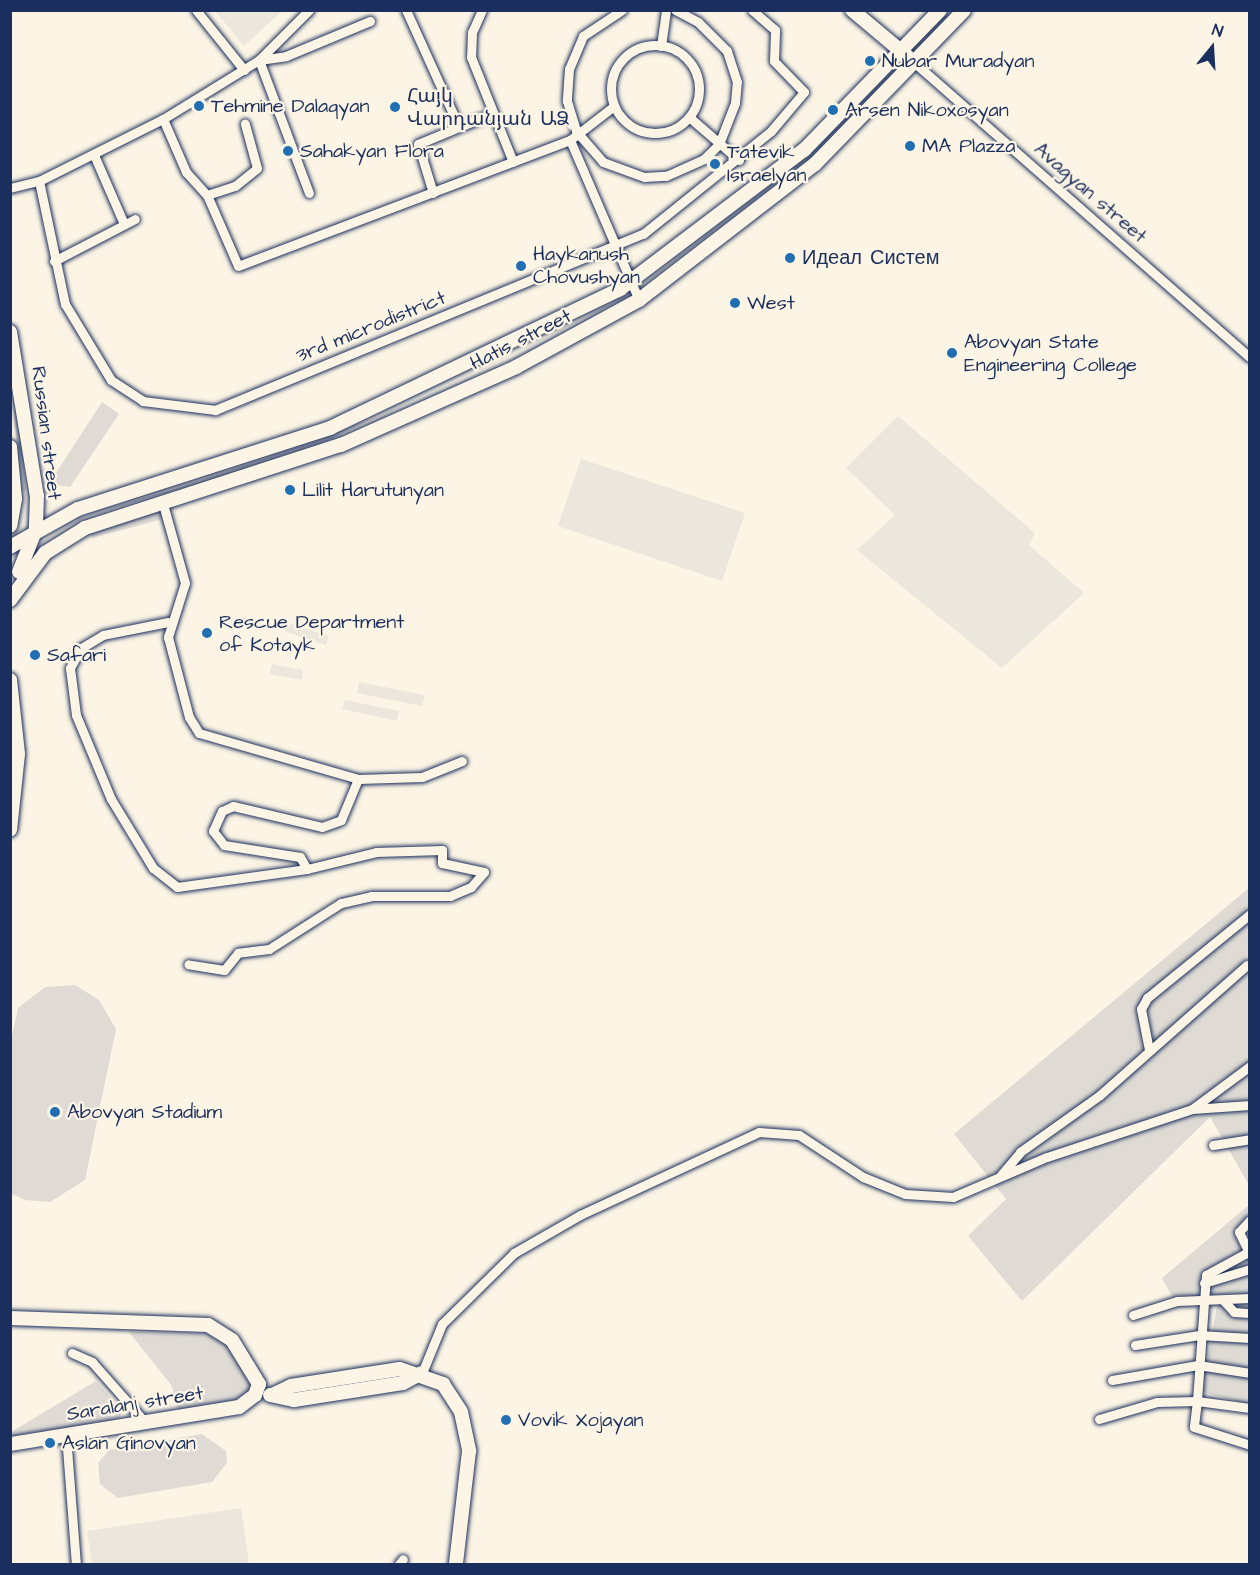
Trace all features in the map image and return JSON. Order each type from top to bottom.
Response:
[{"type":"main road","name":"Avagyan street","points":[[852,10],[916,64]]},
{"type":"main road","name":"Hatis street","points":[[10,548],[36,529],[78,509],[330,428],[630,283],[804,150],[940,10]]},
{"type":"main road","name":"Hatis street","points":[[17,572],[85,528],[163,504],[379,430],[516,367],[639,300],[815,164],[916,64],[964,10]]},
{"type":"main road","name":"Russian street","points":[[10,332],[29,428],[36,529],[17,572]]},
{"type":"main road","name":"Russian street","points":[[10,447],[15,499],[10,526]]},
{"type":"main road","points":[[10,600],[17,572]]},
{"type":"main road","points":[[10,680],[18,754],[10,831]]},
{"type":"main road","points":[[10,1318],[217,1328],[252,1369],[257,1392],[272,1395],[291,1386],[398,1370],[422,1373],[448,1390],[465,1427],[470,1477],[456,1564]]},
{"type":"main road","name":"Saralanj street","points":[[10,1444],[239,1407],[257,1392]]},
{"type":"street","points":[[196,10],[244,70]]},
{"type":"street","points":[[10,188],[39,181],[163,119],[259,60],[309,10]]},
{"type":"street","points":[[406,10],[459,126]]},
{"type":"street","points":[[482,10],[472,33],[471,57],[491,114],[513,162]]},
{"type":"street","points":[[622,10],[597,22],[574,52],[567,101],[576,131],[603,162],[644,177],[685,169],[719,144],[735,103],[734,65],[715,36],[675,10]]},
{"type":"street","points":[[661,46],[666,10]]},
{"type":"street","name":"3rd microdistrict","points":[[39,181],[54,233],[54,261],[65,304],[111,380],[143,401],[215,410],[643,234],[739,160],[804,92],[774,61],[775,30],[752,10]]},
{"type":"street","points":[[259,60],[286,56],[370,21]]},
{"type":"street","points":[[661,46],[686,57],[696,72],[700,91],[689,117],[668,132],[643,132],[624,122],[614,106],[610,83],[621,59],[636,48],[661,46]]},
{"type":"street","points":[[259,60],[309,193]]},
{"type":"street","name":"Avagyan street","points":[[916,64],[1250,357]]},
{"type":"street","points":[[163,119],[186,172],[207,195],[238,266],[570,140],[576,131],[614,106]]},
{"type":"street","points":[[433,193],[418,144],[491,114]]},
{"type":"street","points":[[689,117],[739,160]]},
{"type":"street","points":[[207,195],[235,186],[257,168],[244,124]]},
{"type":"street","points":[[570,140],[613,248],[639,300]]},
{"type":"street","points":[[94,155],[124,224]]},
{"type":"street","points":[[54,261],[135,219]]},
{"type":"street","points":[[163,504],[185,583],[168,622],[187,708],[199,733],[358,779],[422,777],[462,760]]},
{"type":"street","points":[[168,622],[103,635],[81,648],[70,668],[75,715],[111,799],[153,868],[177,887],[307,869],[376,852],[442,850],[442,863],[484,872],[471,887],[450,896],[372,896],[341,903],[269,949],[238,953],[224,970],[188,964]]},
{"type":"street","points":[[307,869],[300,857],[224,845],[213,831],[222,811],[233,806],[322,827],[341,820],[358,779]]},
{"type":"street","points":[[1149,1050],[1142,1017],[1147,998],[1250,914]]},
{"type":"street","points":[[1000,1177],[1020,1152],[1100,1095],[1247,965]]},
{"type":"street","points":[[1192,1109],[1250,1066]]},
{"type":"street","points":[[422,1373],[442,1324],[514,1253],[580,1215],[742,1138],[772,1131],[799,1135],[863,1177],[905,1194],[953,1197],[1000,1177],[1192,1109],[1250,1105]]},
{"type":"street","points":[[1213,1145],[1250,1139]]},
{"type":"street","points":[[1250,1220],[1239,1228],[1249,1253],[1210,1269],[1204,1283],[1194,1427],[1250,1445]]},
{"type":"street","points":[[1204,1283],[1250,1269]]},
{"type":"street","points":[[1133,1315],[1177,1301],[1202,1302],[1250,1298]]},
{"type":"street","points":[[1223,1300],[1234,1312],[1250,1313]]},
{"type":"street","points":[[1136,1345],[1199,1335],[1250,1338]]},
{"type":"street","points":[[72,1353],[92,1362],[144,1421]]},
{"type":"street","points":[[1112,1380],[1198,1365],[1250,1373]]},
{"type":"street","points":[[1099,1419],[1157,1402],[1197,1401],[1250,1408]]},
{"type":"street","points":[[66,1435],[76,1564]]},
{"type":"shaded area","points":[[215,11],[282,11],[244,46]]},
{"type":"shaded area","points":[[10,367],[20,425],[26,491],[21,491]]},
{"type":"shaded area","points":[[102,402],[119,414],[70,487],[57,485],[54,476]]},
{"type":"shaded area","points":[[898,416],[1035,533],[1029,545],[1084,593],[1002,668],[857,550],[895,515],[846,468]]},
{"type":"shaded area","points":[[369,420],[322,443],[207,483],[86,515],[204,480]]},
{"type":"shaded area","points":[[581,459],[745,513],[722,581],[558,526]]},
{"type":"shaded area","points":[[161,510],[163,519],[92,538],[90,531]]},
{"type":"shaded area","points":[[288,623],[329,636],[326,645],[286,632]]},
{"type":"shaded area","points":[[272,664],[303,670],[302,680],[270,674]]},
{"type":"shaded area","points":[[359,682],[425,695],[422,706],[357,693]]},
{"type":"shaded area","points":[[345,700],[399,711],[397,721],[342,709]]},
{"type":"shaded area","points":[[1249,888],[1249,1185],[1210,1117],[1022,1301],[968,1236],[1006,1199],[954,1134]]},
{"type":"shaded area","name":"Abovyan Stadium","points":[[75,985],[99,1000],[116,1029],[85,1180],[50,1202],[25,1200],[10,1193],[10,1045],[18,1008],[45,987]]},
{"type":"shaded area","points":[[1249,1205],[1249,1404],[1202,1392],[1219,1294],[1174,1300],[1162,1278]]},
{"type":"shaded area","points":[[129,1332],[203,1333],[221,1340],[251,1379],[247,1399],[178,1410],[172,1386]]},
{"type":"shaded area","points":[[96,1381],[122,1410],[119,1420],[11,1440],[11,1432]]},
{"type":"shaded area","points":[[202,1434],[226,1451],[227,1463],[212,1482],[118,1498],[100,1484],[98,1463],[109,1450]]},
{"type":"shaded area","points":[[241,1508],[249,1564],[92,1564],[87,1531]]},
{"type":"place","name":"Nubar Muradyan","points":[[870,61]]},
{"type":"place","name":"Tehmine Dalaqyan","points":[[199,106]]},
{"type":"place","name":"Հայկ Վարդանյան ԱՁ","points":[[395,107]]},
{"type":"place","name":"Arsen Nikoxosyan","points":[[833,110]]},
{"type":"place","name":"MA Plazza","points":[[910,146]]},
{"type":"place","name":"Sahakyan Flora","points":[[288,151]]},
{"type":"place","name":"Tatevik Israelyan","points":[[715,164]]},
{"type":"place","name":"Идеал Систем","points":[[790,258]]},
{"type":"place","name":"Haykanush Chovushyan","points":[[521,266]]},
{"type":"place","name":"West","points":[[735,303]]},
{"type":"place","name":"Abovyan State Engineering College","points":[[952,353]]},
{"type":"place","name":"Lilit Harutunyan","points":[[290,490]]},
{"type":"place","name":"Rescue Department of Kotayk","points":[[207,633]]},
{"type":"place","name":"Safari","points":[[35,655]]},
{"type":"place","name":"Abovyan Stadium","points":[[55,1112]]},
{"type":"place","name":"Vovik Xojayan","points":[[506,1420]]},
{"type":"place","name":"Aslan Ginovyan","points":[[50,1443]]}]
